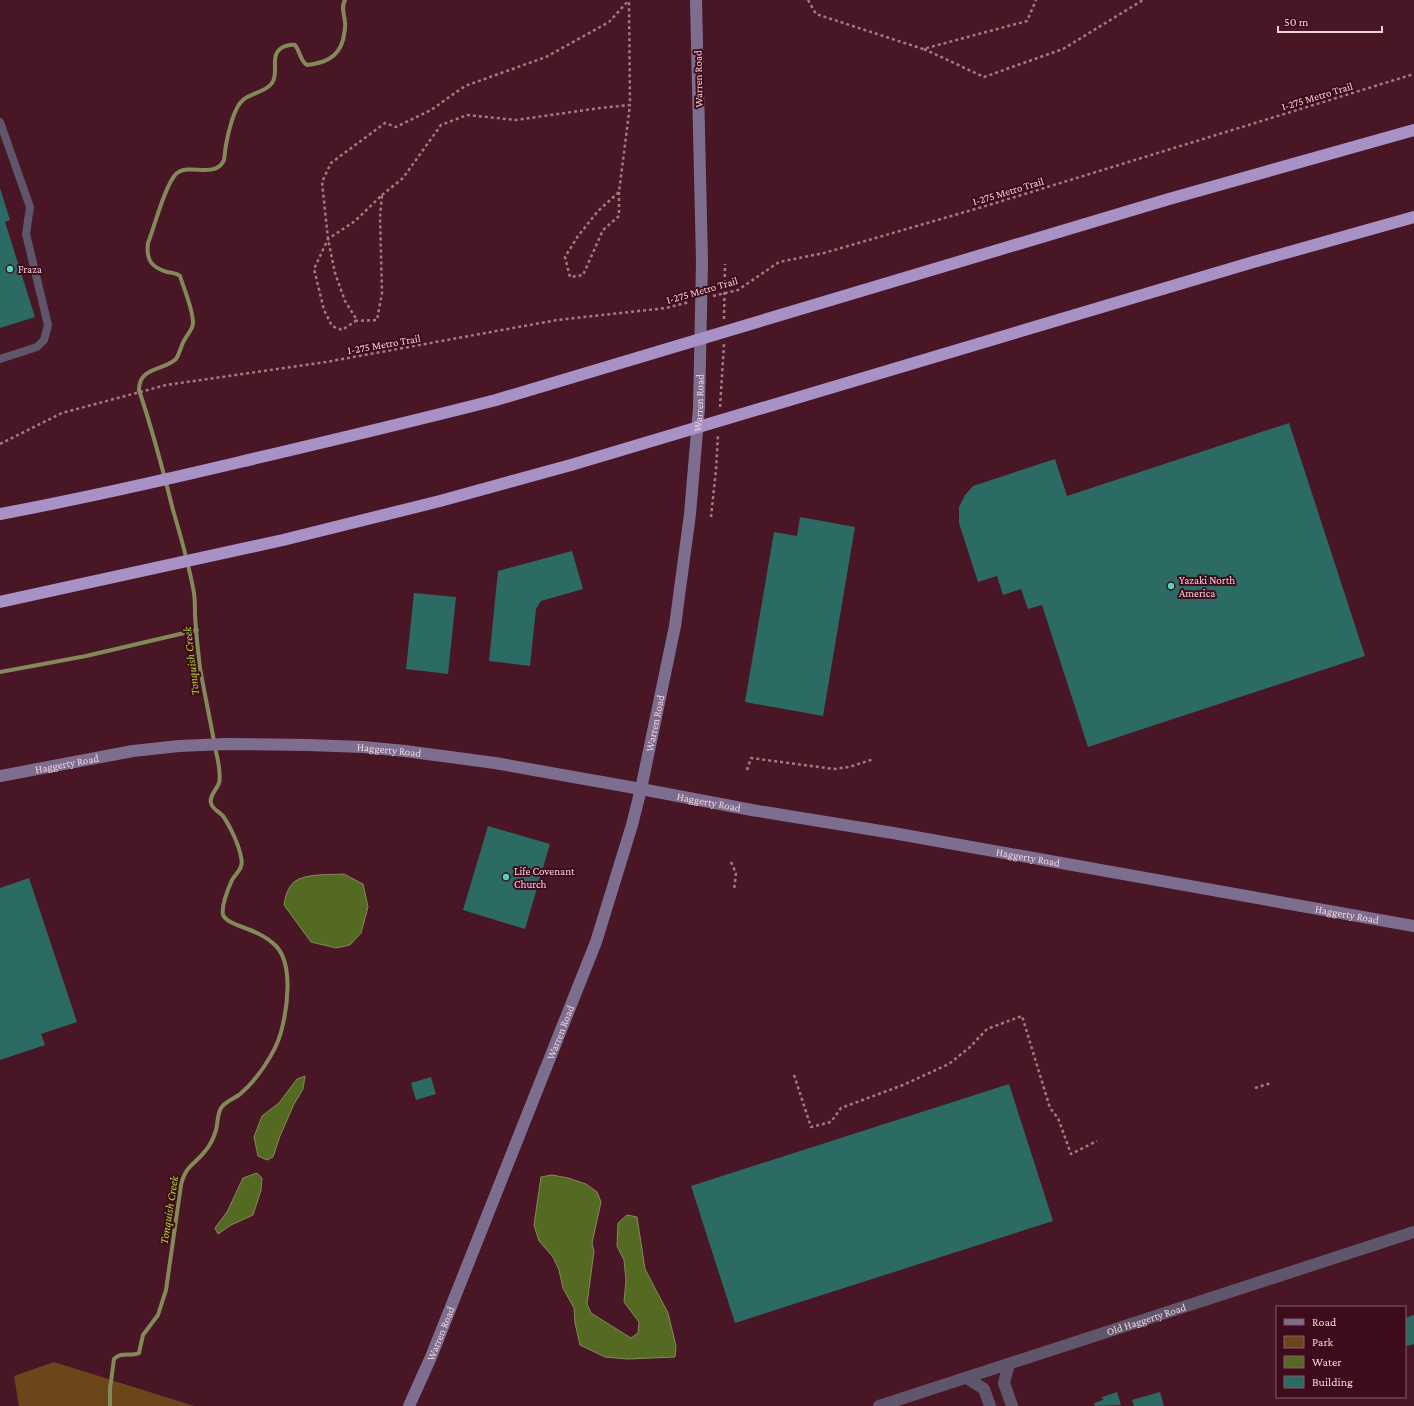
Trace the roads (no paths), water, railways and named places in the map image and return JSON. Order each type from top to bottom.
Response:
[{"type":"highway","points":[[0,514],[50,505],[154,482],[396,426],[496,400],[1169,199],[1414,130]]},
{"type":"highway","points":[[0,602],[196,560],[440,501],[572,465],[1250,263],[1414,217]]},
{"type":"main road","name":"Warren Road","points":[[410,1406],[431,1357],[588,963],[632,825],[675,626],[690,514],[699,408],[702,262],[696,0]]},
{"type":"main road","name":"Haggerty Road","points":[[0,776],[133,751],[205,745],[307,745],[405,751],[495,763],[752,810],[1414,926]]},
{"type":"street","name":"Old Haggerty Road","points":[[879,1406],[1414,1232]]},
{"type":"street","points":[[1009,1364],[1004,1383],[1012,1406]]},
{"type":"street","points":[[967,1378],[984,1390],[990,1406]]},
{"type":"lane","points":[[0,122],[30,207],[26,234],[48,325],[44,340],[37,347],[0,359]]},
{"type":"water","points":[[344,874],[363,884],[368,907],[361,933],[350,945],[336,948],[311,942],[284,905],[288,889],[294,882],[305,877]]},
{"type":"water","points":[[305,1076],[303,1089],[294,1104],[280,1136],[273,1157],[267,1160],[258,1156],[254,1137],[262,1116],[279,1103],[297,1079]]},
{"type":"water","points":[[257,1173],[262,1178],[261,1190],[253,1215],[231,1225],[218,1234],[215,1228],[227,1212],[243,1178]]},
{"type":"water","points":[[552,1175],[586,1184],[597,1192],[601,1202],[592,1243],[594,1251],[587,1304],[591,1313],[631,1338],[638,1333],[639,1322],[624,1302],[626,1280],[624,1260],[617,1246],[618,1223],[627,1215],[637,1217],[645,1269],[668,1313],[676,1346],[675,1357],[628,1359],[605,1357],[580,1345],[575,1323],[574,1308],[563,1288],[559,1270],[553,1257],[539,1241],[534,1225],[541,1177]]},
{"type":"waterway","name":"Tonquish Creek","points":[[110,1406],[110,1389],[114,1359],[120,1355],[139,1353],[143,1335],[158,1315],[166,1290],[181,1185],[185,1173],[211,1143],[216,1130],[221,1108],[239,1095],[252,1082],[270,1058],[281,1032],[288,988],[285,964],[282,954],[276,946],[258,933],[229,921],[223,915],[223,907],[227,892],[232,880],[241,867],[242,861],[234,836],[223,816],[213,807],[211,803],[212,795],[220,780],[218,759],[200,668],[194,593],[185,551],[139,390],[140,383],[147,373],[165,366],[176,359],[192,327],[193,317],[180,276],[157,268],[153,265],[148,254],[148,243],[165,195],[177,173],[182,170],[189,169],[209,170],[220,166],[224,160],[228,134],[237,108],[243,100],[266,88],[272,83],[275,74],[276,54],[279,50],[288,45],[295,45],[303,61],[307,65],[325,61],[338,51],[345,31],[343,8],[345,0]]},
{"type":"waterway","points":[[0,672],[86,656],[197,630]]},
{"type":"place","name":"Fraza","points":[[10,269]]},
{"type":"place","name":"Yazaki North America","points":[[1171,586]]},
{"type":"place","name":"Life Covenant Church","points":[[506,877]]}]
